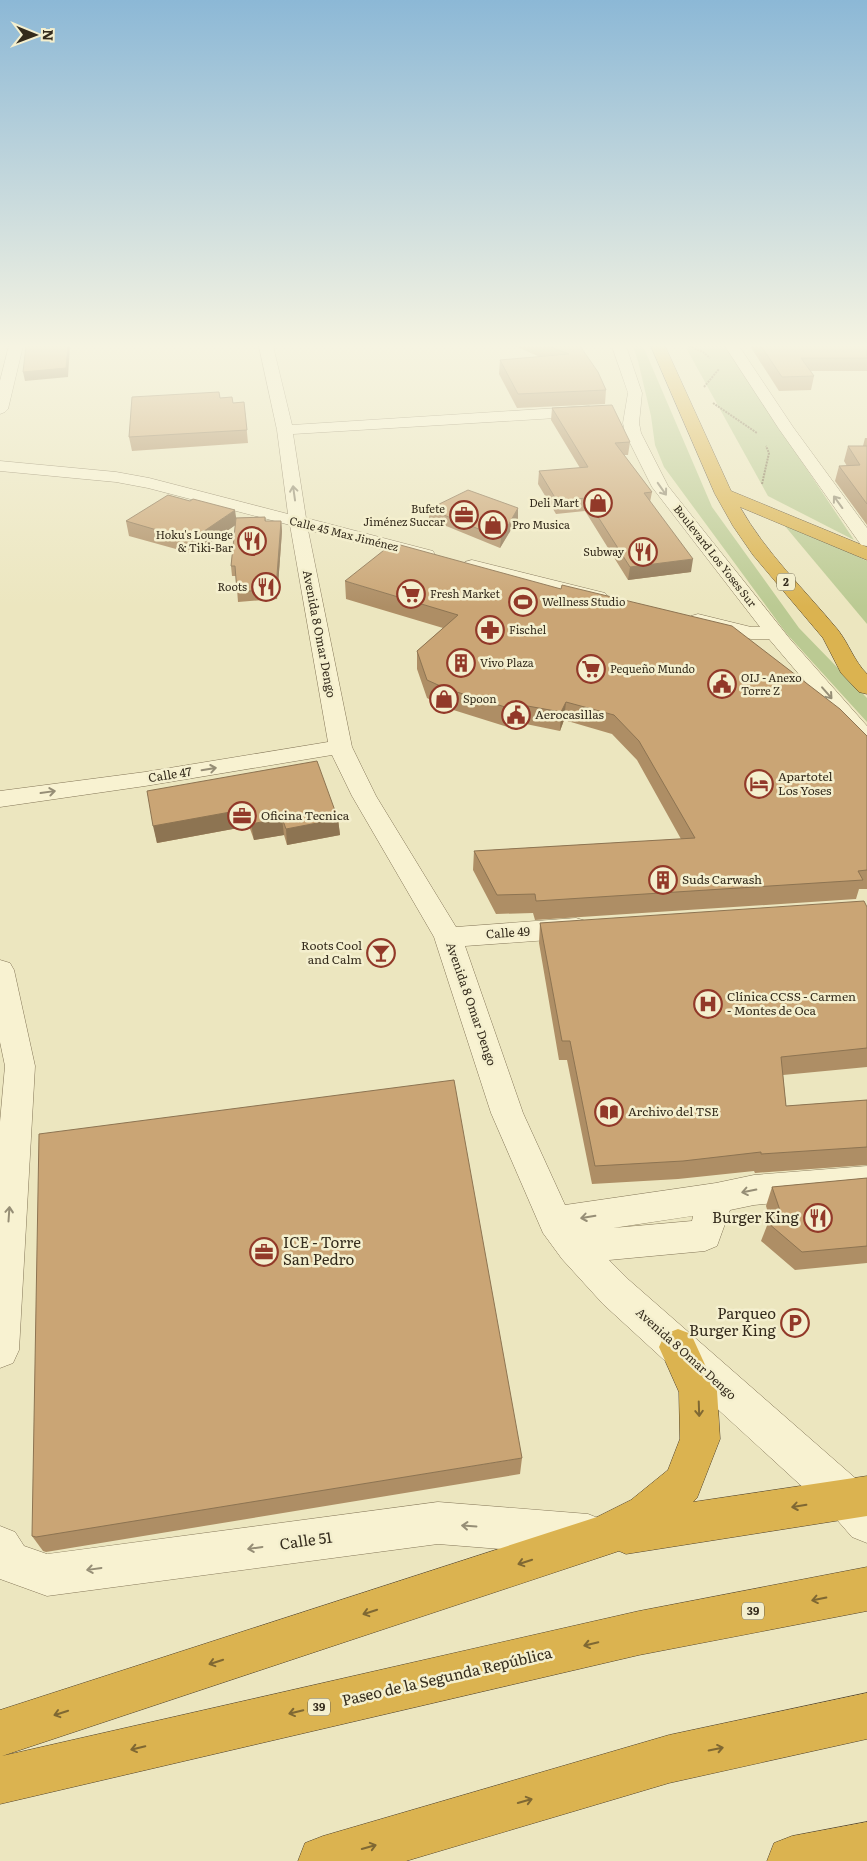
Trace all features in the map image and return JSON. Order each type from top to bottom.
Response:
[{"type":"highway","name":"2","points":[[697,433],[724,494],[742,526],[760,551],[832,636],[850,668],[867,687]]},
{"type":"highway","points":[[724,494],[867,554]]},
{"type":"highway","name":"2","points":[[832,636],[867,658]]},
{"type":"highway","points":[[0,1733],[604,1536],[646,1515],[683,1484],[700,1439],[698,1391],[678,1347]]},
{"type":"highway","points":[[604,1536],[860,1506]]},
{"type":"highway","name":"Paseo de la Segunda República","points":[[0,1780],[639,1633],[867,1589]]},
{"type":"highway","points":[[323,1861],[669,1759],[867,1716]]},
{"type":"highway","points":[[792,1861],[867,1847]]},
{"type":"street","name":"Avenida 8 Omar Dengo","points":[[285,433],[298,522],[340,747],[364,796],[448,937],[507,1113],[565,1235],[616,1292],[860,1506]]},
{"type":"street","name":"Boulevard Los Yoses Sur","points":[[633,433],[660,487],[775,633],[867,740]]},
{"type":"street","points":[[789,433],[867,541]]},
{"type":"street","name":"Calle 45 Max Jiménez","points":[[0,466],[116,477],[149,483],[451,561],[617,601]]},
{"type":"street","points":[[683,617],[751,632],[775,633]]},
{"type":"street","name":"Calle 47","points":[[0,799],[145,779],[340,747]]},
{"type":"street","name":"Calle 49","points":[[448,937],[597,927]]},
{"type":"street","points":[[0,970],[10,1066],[0,1350]]},
{"type":"street","points":[[565,1235],[705,1235],[716,1198],[754,1190],[867,1180]]},
{"type":"street","name":"Calle 51","points":[[5,1555],[47,1575],[438,1523],[604,1536]]},
{"type":"path","points":[[758,433],[761,438]]},
{"type":"path","points":[[765,443],[768,453],[763,474],[761,496],[767,512]]},
{"type":"green space","points":[[653,433],[680,433],[712,507],[799,628],[867,698],[867,722],[786,633],[664,467],[655,445]]},
{"type":"green space","points":[[733,433],[783,433],[854,540],[768,496]]},
{"type":"green space","points":[[779,519],[867,561],[867,624]]},
{"type":"building","points":[[129,433],[199,433],[129,437]]},
{"type":"building","points":[[567,433],[626,433],[630,442],[615,443],[652,492],[644,493],[693,559],[630,567],[586,498],[557,501],[539,471],[588,467]]},
{"type":"building","points":[[848,446],[867,446],[867,504],[839,466],[860,465]]},
{"type":"building","points":[[468,490],[518,508],[501,538],[429,509]]},
{"type":"building","points":[[168,495],[190,501],[193,499],[235,510],[191,540],[126,521]]},
{"type":"building","points":[[265,517],[265,521],[281,521],[276,589],[237,592],[235,566],[231,566],[236,518]]},
{"type":"building","points":[[393,543],[561,589],[562,585],[732,626],[840,709],[867,736],[867,870],[858,871],[863,880],[536,901],[535,894],[497,895],[474,851],[695,838],[639,741],[614,715],[566,702],[561,712],[522,705],[518,711],[447,689],[427,680],[417,651],[458,615],[345,581]]},
{"type":"building","name":"Oficina Tecnica","points":[[317,761],[338,819],[286,829],[282,818],[251,824],[247,809],[153,826],[147,791]]},
{"type":"building","name":"Clínica CCSS - Carmen - Montes de Oca","points":[[864,901],[867,907],[867,1048],[781,1057],[786,1106],[867,1100],[867,1147],[761,1154],[761,1152],[683,1161],[595,1166],[570,1041],[562,1041],[540,923]]},
{"type":"building","name":"ICE - Torre San Pedro","points":[[454,1080],[522,1458],[36,1537],[32,1536],[39,1134]]},
{"type":"building","name":"Burger King","points":[[867,1178],[867,1246],[802,1252],[768,1223],[784,1222],[772,1187]]},
{"type":"place","name":"Deli Mart","points":[[598,503]]},
{"type":"place","name":"Bufete Jiménez Succar","points":[[464,515]]},
{"type":"place","name":"Pro Musica","points":[[493,525]]},
{"type":"place","name":"Hoku's Lounge & Tiki-Bar","points":[[252,541]]},
{"type":"place","name":"Subway","points":[[643,552]]},
{"type":"place","name":"Roots","points":[[266,587]]},
{"type":"place","name":"Fresh Market","points":[[411,594]]},
{"type":"place","name":"Wellness Studio","points":[[523,602]]},
{"type":"place","name":"Fischel","points":[[490,630]]},
{"type":"place","name":"Vivo Plaza","points":[[461,663]]},
{"type":"place","name":"Pequeño Mundo","points":[[591,669]]},
{"type":"place","name":"OIJ - Anexo Torre Z","points":[[722,684]]},
{"type":"place","name":"Spoon","points":[[444,699]]},
{"type":"place","name":"Aerocasillas","points":[[516,715]]},
{"type":"place","name":"Apartotel Los Yoses","points":[[759,784]]},
{"type":"place","name":"Oficina Tecnica","points":[[242,816]]},
{"type":"place","name":"Suds Carwash","points":[[663,880]]},
{"type":"place","name":"Roots Cool and Calm","points":[[381,953]]},
{"type":"place","name":"Clínica CCSS - Carmen - Montes de Oca","points":[[708,1004]]},
{"type":"place","name":"Archivo del TSE","points":[[609,1112]]},
{"type":"place","name":"Burger King","points":[[818,1218]]},
{"type":"place","name":"ICE - Torre San Pedro","points":[[264,1252]]},
{"type":"place","name":"Parqueo Burger King","points":[[795,1323]]}]
